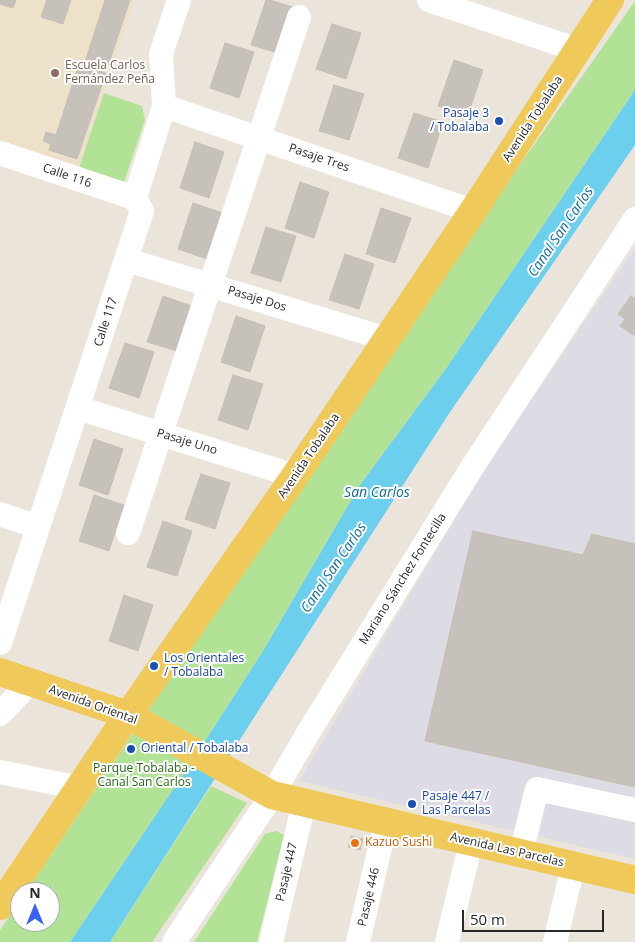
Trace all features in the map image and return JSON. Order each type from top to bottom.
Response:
[{"type":"main road","name":"Avenida Tobalaba","points":[[0,906],[128,715],[296,476],[473,211],[610,0]]},
{"type":"main road","name":"Avenida Oriental","points":[[0,672],[128,715],[237,776]]},
{"type":"main road","name":"Avenida Las Parcelas","points":[[237,776],[272,795],[635,880]]},
{"type":"street","name":"Calle 117","points":[[0,643],[142,211],[135,198],[164,106],[161,54],[179,0]]},
{"type":"street","points":[[428,0],[480,8],[578,50]]},
{"type":"street","points":[[128,533],[300,17]]},
{"type":"street","name":"Pasaje Tres","points":[[164,106],[473,211]]},
{"type":"street","name":"Calle 116","points":[[0,153],[135,198]]},
{"type":"street","name":"Mariano Sánchez Fontecilla","points":[[174,942],[272,795],[470,469],[635,219]]},
{"type":"street","name":"Pasaje Dos","points":[[127,260],[387,338]]},
{"type":"street","name":"Pasaje Uno","points":[[78,408],[296,476]]},
{"type":"street","points":[[0,514],[38,527]]},
{"type":"street","points":[[0,714],[31,682]]},
{"type":"street","points":[[0,772],[80,788]]},
{"type":"street","points":[[521,854],[537,789],[635,810]]},
{"type":"street","name":"Pasaje 447","points":[[271,942],[304,803]]},
{"type":"street","name":"Pasaje 446","points":[[358,942],[386,822]]},
{"type":"street","points":[[447,942],[471,842]]},
{"type":"street","points":[[554,942],[573,866]]},
{"type":"shaded area","name":"Escuela Carlos Fernández Peña","points":[[0,0],[135,0],[77,172],[0,147]]},
{"type":"shaded area","points":[[635,248],[635,859],[299,781],[484,470]]},
{"type":"green space","name":"Parque Tobalaba - Canal San Carlos","points":[[635,1],[635,90],[445,370],[360,485],[263,651],[189,766],[70,942],[0,942],[0,930],[10,916],[10,932],[60,932],[60,882],[33,882],[389,351]]},
{"type":"green space","points":[[104,93],[142,106],[145,120],[123,185],[78,171]]},
{"type":"green space","points":[[211,786],[247,803],[152,942],[110,942]]},
{"type":"green space","points":[[276,831],[284,835],[257,942],[194,942],[265,834]]},
{"type":"water","name":"San Carlos","points":[[635,90],[635,145],[450,412],[110,942],[70,942],[189,766],[263,651],[360,485],[445,370]]},
{"type":"building","points":[[0,0],[16,0],[13,8],[0,4]]},
{"type":"building","points":[[47,0],[71,0],[63,24],[41,17]]},
{"type":"building","points":[[105,0],[130,0],[107,69],[85,62]]},
{"type":"building","points":[[266,0],[296,8],[281,54],[251,45]]},
{"type":"building","points":[[332,24],[361,33],[346,79],[316,69]]},
{"type":"building","points":[[225,43],[254,52],[239,98],[210,88]]},
{"type":"building","points":[[454,60],[483,70],[468,115],[438,106]]},
{"type":"building","points":[[79,64],[106,73],[77,159],[49,150],[51,144],[43,141],[46,132],[56,135]]},
{"type":"building","points":[[334,85],[364,94],[349,140],[319,131]]},
{"type":"building","points":[[414,113],[443,122],[428,168],[398,158]]},
{"type":"building","points":[[195,142],[224,152],[209,198],[180,188]]},
{"type":"building","points":[[300,182],[329,192],[314,238],[285,228]]},
{"type":"building","points":[[193,203],[223,213],[207,259],[178,249]]},
{"type":"building","points":[[381,208],[411,218],[395,263],[366,254]]},
{"type":"building","points":[[266,227],[296,236],[281,282],[251,273]]},
{"type":"building","points":[[345,254],[374,264],[359,309],[329,300]]},
{"type":"building","points":[[163,296],[192,306],[177,351],[147,342]]},
{"type":"building","points":[[631,296],[635,299],[635,336],[620,326],[625,319],[618,314]]},
{"type":"building","points":[[236,316],[265,326],[250,372],[221,362]]},
{"type":"building","points":[[125,343],[154,352],[139,398],[109,388]]},
{"type":"building","points":[[233,375],[263,384],[248,430],[218,420]]},
{"type":"building","points":[[94,439],[123,449],[108,495],[79,485]]},
{"type":"building","points":[[201,474],[230,483],[215,529],[185,519]]},
{"type":"building","points":[[94,495],[124,505],[109,551],[79,541]]},
{"type":"building","points":[[163,521],[192,531],[177,576],[147,567]]},
{"type":"building","points":[[473,531],[583,555],[592,534],[635,544],[635,787],[425,741]]},
{"type":"building","points":[[124,595],[153,605],[138,651],[109,641]]},
{"type":"building","name":"Kazuo Sushi","points":[[351,836],[363,839],[360,850],[348,847]]},
{"type":"place","name":"Escuela Carlos Fernández Peña","points":[[55,73]]},
{"type":"place","name":"Pasaje 3 / Tobalaba","points":[[499,121]]},
{"type":"place","name":"Los Orientales / Tobalaba","points":[[154,666]]},
{"type":"place","name":"Oriental / Tobalaba","points":[[131,749]]},
{"type":"place","name":"Pasaje 447 / Las Parcelas","points":[[412,804]]},
{"type":"place","name":"Kazuo Sushi","points":[[355,843]]},
{"type":"water label","name":"Canal San Carlos","points":[[561,232]]},
{"type":"water label","name":"Canal San Carlos","points":[[334,568]]}]
